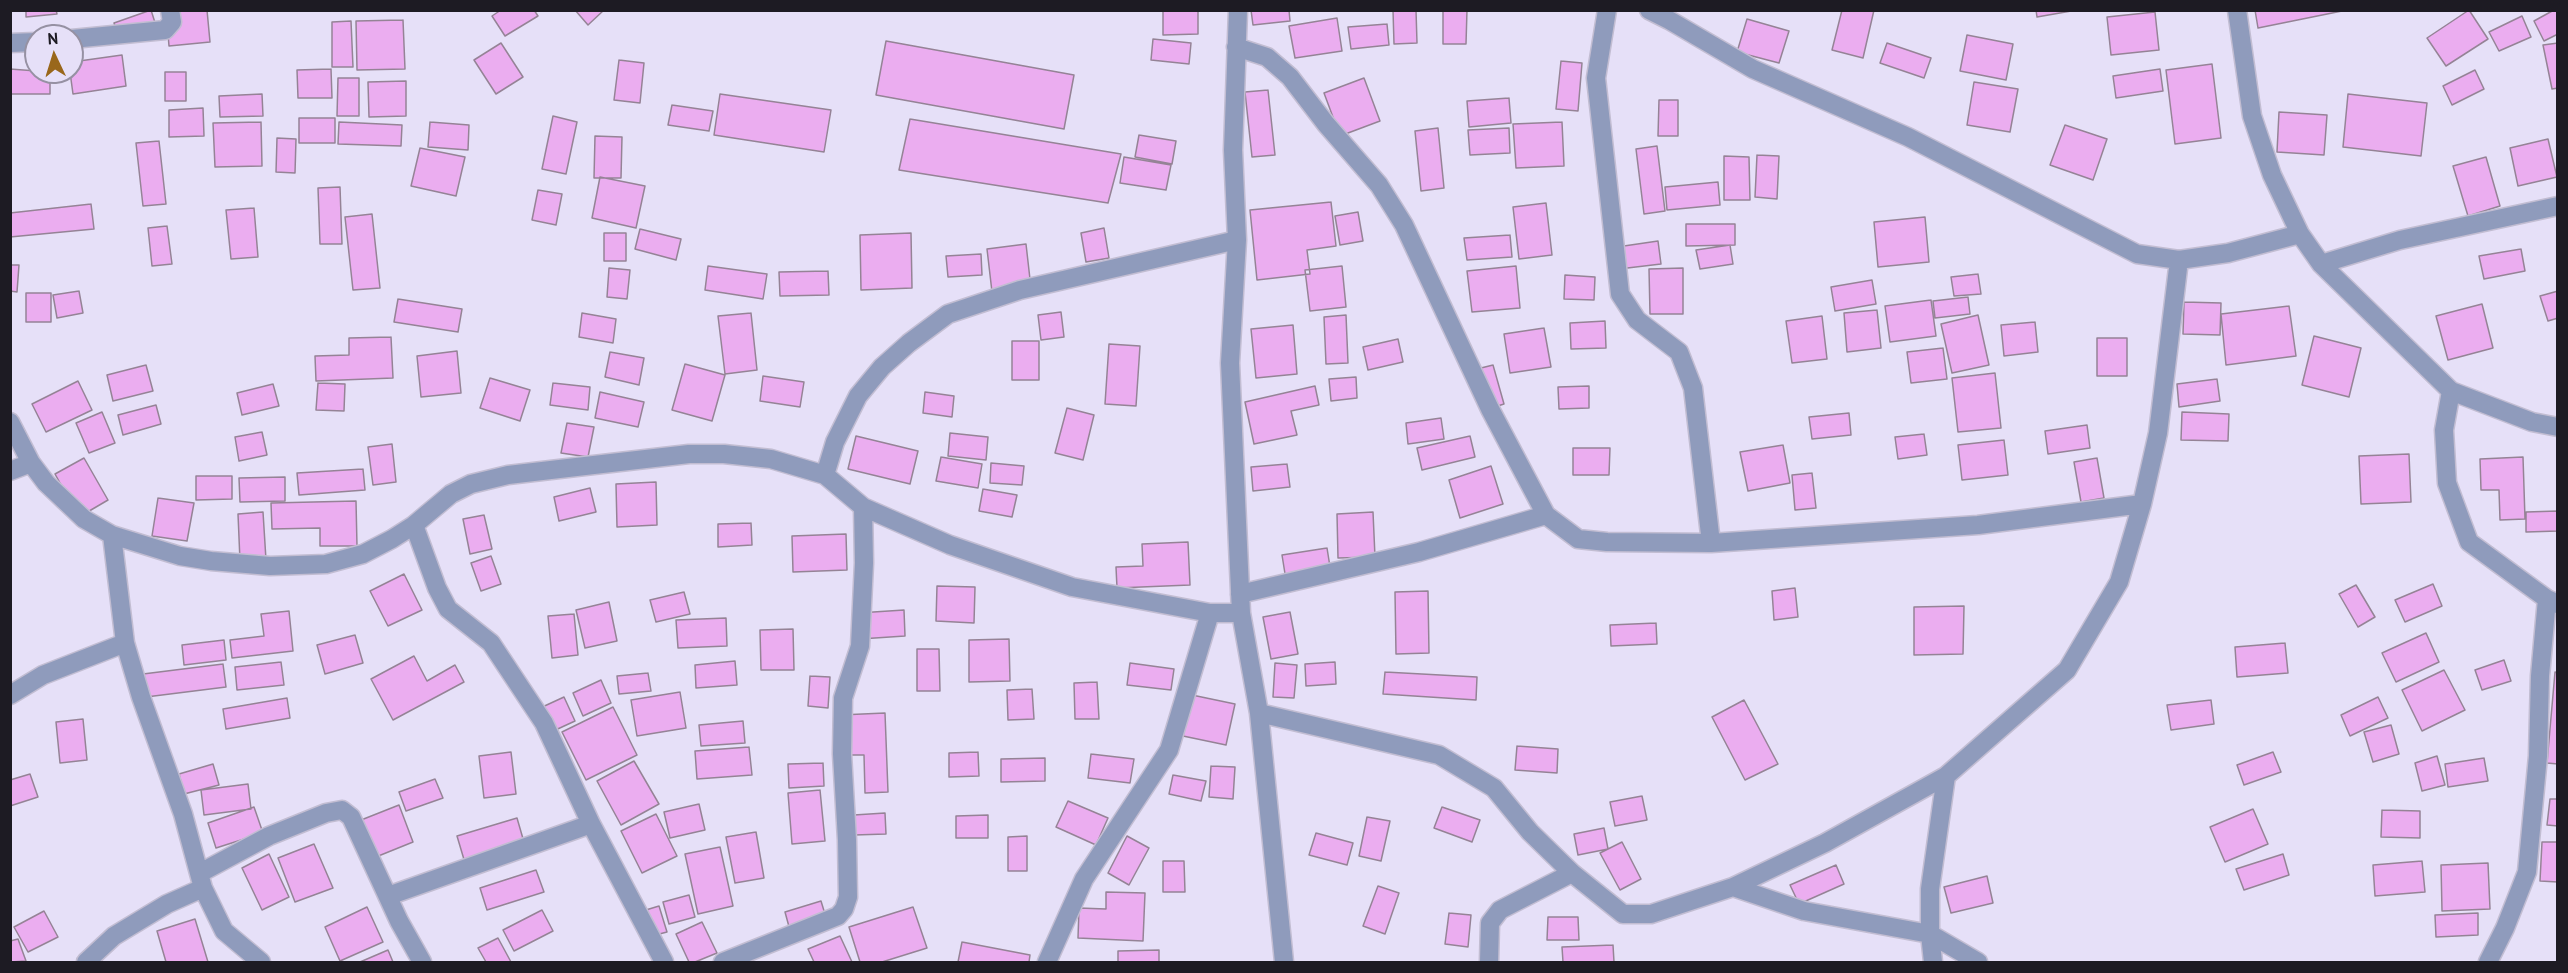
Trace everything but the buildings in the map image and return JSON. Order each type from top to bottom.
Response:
[{"type":"street","points":[[84,38],[165,30],[172,22],[170,10]]},
{"type":"street","points":[[1238,10],[1233,150],[1238,240],[1230,363],[1240,594],[1241,613],[1259,713],[1284,963]]},
{"type":"street","points":[[1606,10],[1596,78],[1620,294],[1637,320],[1679,352],[1693,388],[1711,543]]},
{"type":"street","points":[[1649,10],[1672,15],[1753,69],[1908,137],[2137,254],[2180,260],[2228,253],[2300,234]]},
{"type":"street","points":[[2237,10],[2252,116],[2272,175],[2300,234],[2321,264],[2451,391],[2532,422],[2558,427]]},
{"type":"street","points":[[1236,47],[1267,57],[1290,77],[1326,124],[1379,185],[1404,225],[1490,409],[1546,515],[1578,539],[1608,542],[1711,543],[1978,525],[2142,504]]},
{"type":"street","points":[[2321,264],[2400,240],[2558,206]]},
{"type":"street","points":[[825,475],[835,442],[858,396],[891,359],[948,314],[1020,290],[1238,240]]},
{"type":"street","points":[[1259,713],[1439,754],[1494,788],[1530,832],[1572,873],[1623,914],[1651,914],[1733,887],[1825,843],[1946,776],[2067,670],[2118,582],[2142,504],[2158,433],[2180,260]]},
{"type":"street","points":[[2451,391],[2444,430],[2447,483],[2469,542],[2552,601],[2540,676],[2538,756],[2527,872],[2505,928],[2488,963]]},
{"type":"street","points":[[10,422],[31,463],[46,483],[84,519],[112,535],[180,556],[242,565],[326,564],[363,554],[414,525],[452,494],[471,484],[508,475],[689,454],[724,454],[771,459],[825,475],[863,507],[950,544],[1072,587],[1210,613],[1241,613]]},
{"type":"street","points":[[10,471],[31,463]]},
{"type":"street","points":[[723,963],[838,916],[844,909],[848,897],[842,754],[843,698],[860,646],[864,563],[863,507]]},
{"type":"street","points":[[1240,594],[1419,552],[1546,515]]},
{"type":"street","points":[[414,525],[437,588],[448,609],[491,643],[544,723],[591,824],[664,963]]},
{"type":"street","points":[[112,535],[125,642],[141,697],[183,814],[201,881],[224,931],[261,963]]},
{"type":"street","points":[[1047,963],[1084,879],[1169,750],[1210,613]]},
{"type":"street","points":[[10,695],[43,675],[125,642]]},
{"type":"street","points":[[1933,963],[1930,934],[1930,889],[1946,776]]},
{"type":"street","points":[[86,963],[114,936],[167,904],[269,836],[326,813],[342,810],[351,818],[422,963]]},
{"type":"street","points":[[388,896],[591,824]]},
{"type":"street","points":[[1489,963],[1490,923],[1500,910],[1514,900],[1572,873]]},
{"type":"street","points":[[1733,887],[1804,911],[1930,934],[1978,963]]}]
